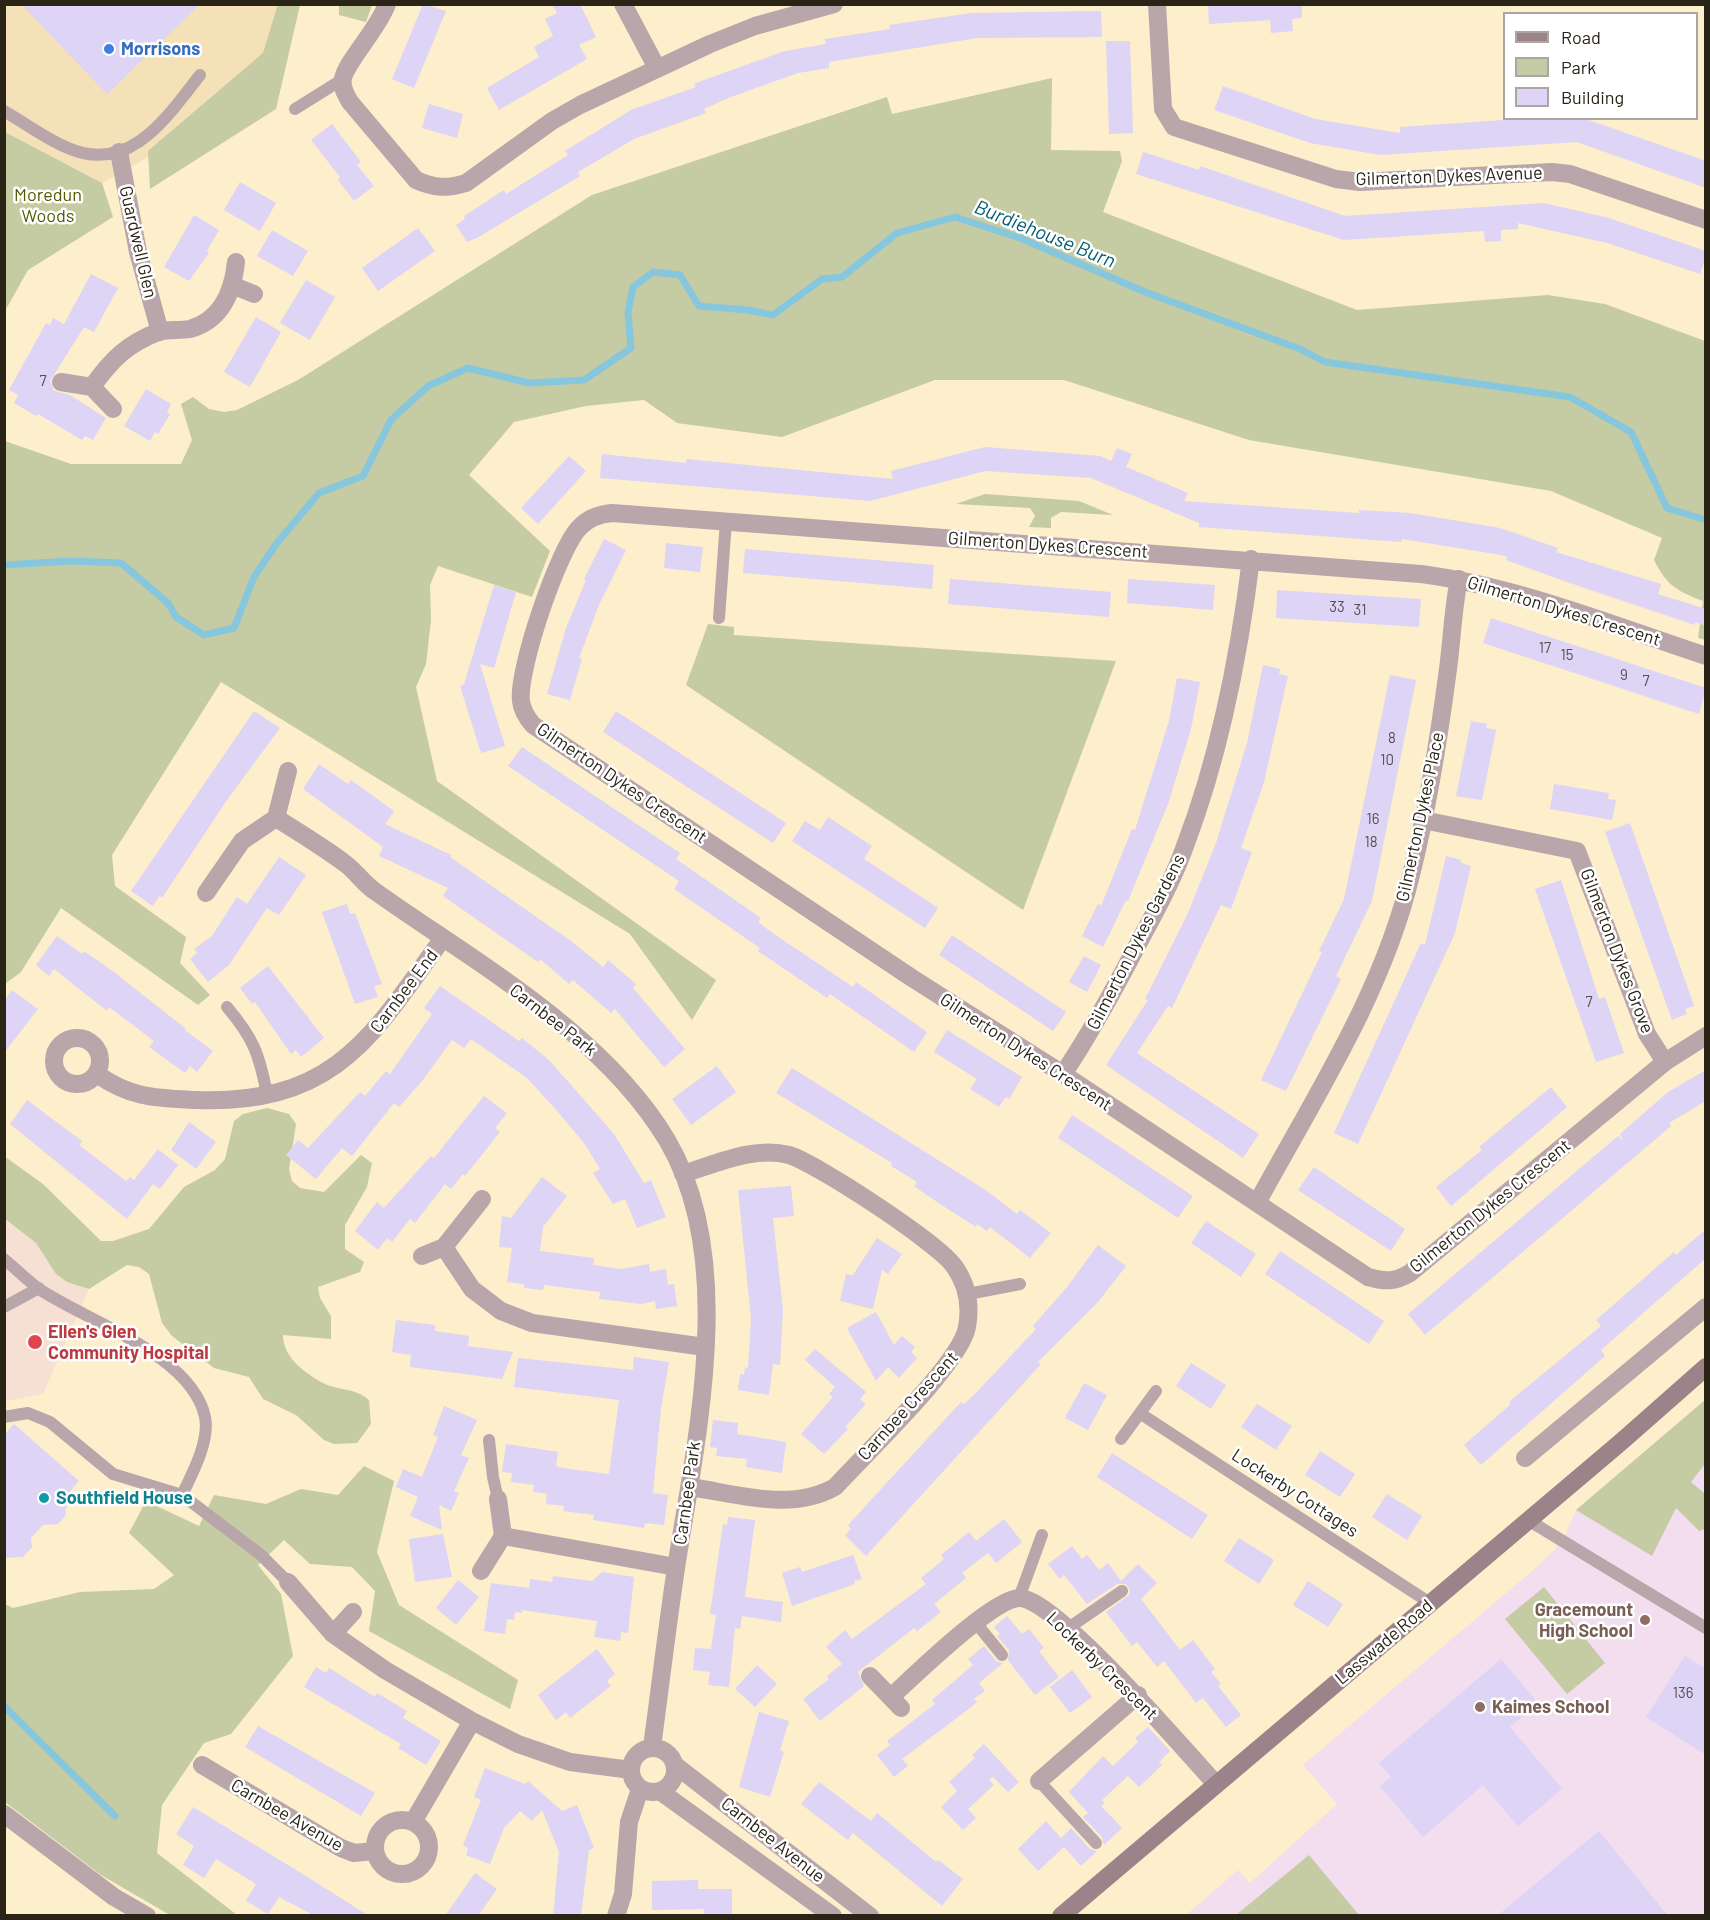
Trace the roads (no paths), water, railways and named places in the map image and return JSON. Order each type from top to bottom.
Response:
[{"type":"street","points":[[387,4],[373,33],[345,74],[343,89],[350,102],[416,180],[431,186],[450,188],[466,183],[552,121],[657,68],[755,26],[834,4]]},
{"type":"street","points":[[623,4],[657,68]]},
{"type":"street","name":"Gilmerton Dykes Avenue","points":[[1157,4],[1164,109],[1174,126],[1336,179],[1360,182],[1542,172],[1570,174],[1706,220]]},
{"type":"street","name":"Guardwell Glen","points":[[119,152],[138,252],[160,332]]},
{"type":"street","points":[[92,387],[110,361],[121,352],[160,332],[189,329],[205,323],[220,309],[234,286],[236,262]]},
{"type":"street","points":[[234,286],[254,294]]},
{"type":"street","points":[[61,382],[92,387],[113,409]]},
{"type":"street","name":"Gilmerton Dykes Crescent","points":[[1706,656],[1518,594],[1459,579],[1251,559],[612,513],[601,514],[579,528],[561,560],[538,620],[521,688],[521,702],[526,717],[533,725],[1368,1277],[1385,1281],[1399,1280],[1410,1273],[1665,1062],[1706,1036]]},
{"type":"street","name":"Gilmerton Dykes Gardens","points":[[1063,1074],[1123,974],[1185,847],[1215,751],[1232,682],[1251,559]]},
{"type":"street","name":"Gilmerton Dykes Place","points":[[1257,1203],[1318,1096],[1362,1006],[1398,922],[1423,820],[1443,705],[1459,579]]},
{"type":"street","points":[[206,893],[242,841],[276,818],[288,771]]},
{"type":"street","name":"Carnbee Park","points":[[276,818],[348,866],[372,890],[443,938],[586,1042],[618,1075],[646,1111],[667,1140],[683,1174],[694,1205],[706,1274],[705,1347],[690,1487],[676,1567],[652,1748]]},
{"type":"street","name":"Gilmerton Dykes Grove","points":[[1423,820],[1577,851],[1647,1034],[1665,1062]]},
{"type":"street","name":"Carnbee End","points":[[97,1074],[116,1087],[139,1096],[217,1101],[267,1094],[309,1082],[345,1061],[379,1028],[443,938]]},
{"type":"street","name":"Carnbee Crescent","points":[[683,1174],[753,1152],[789,1155],[818,1169],[931,1245],[953,1264],[968,1294],[967,1328],[952,1360],[835,1487],[810,1498],[782,1500],[690,1487]]},
{"type":"street","points":[[422,1256],[444,1247],[482,1199]]},
{"type":"street","points":[[444,1247],[472,1289],[501,1311],[531,1323],[705,1347]]},
{"type":"street","points":[[1525,1458],[1706,1307]]},
{"type":"street","name":"Lasswade Road","points":[[1061,1916],[1706,1367]]},
{"type":"street","points":[[481,1571],[503,1536],[498,1499]]},
{"type":"street","name":"Carnbee Park","points":[[503,1536],[676,1567]]},
{"type":"street","points":[[288,1582],[333,1634],[385,1670],[472,1721],[518,1744],[570,1762],[630,1770]]},
{"type":"street","points":[[870,1676],[896,1703],[976,1623],[998,1606],[1019,1598]]},
{"type":"street","name":"Lockerby Crescent","points":[[1019,1598],[1035,1602],[1138,1695],[1216,1784]]},
{"type":"street","points":[[333,1634],[353,1612]]},
{"type":"street","points":[[1039,1781],[1138,1695]]},
{"type":"street","points":[[413,1822],[472,1721]]},
{"type":"street","points":[[616,1916],[623,1894],[629,1822],[640,1789],[635,1784],[630,1770],[639,1752],[652,1748]]},
{"type":"street","name":"Carnbee Avenue","points":[[652,1748],[669,1754],[675,1765],[870,1916]]},
{"type":"street","name":"Carnbee Avenue","points":[[202,1765],[341,1848],[354,1853],[375,1851]]},
{"type":"street","points":[[661,1792],[674,1778],[675,1765]]},
{"type":"street","name":"Carnbee Avenue","points":[[640,1789],[647,1792],[661,1792],[833,1916]]},
{"type":"street","points":[[4,1814],[114,1897],[147,1916]]},
{"type":"street","points":[[397,1820],[413,1822],[421,1827],[429,1844],[429,1853],[419,1869],[411,1873],[392,1872],[384,1867],[375,1851],[378,1835],[389,1823],[397,1820]]},
{"type":"lane","points":[[295,109],[345,74]]},
{"type":"lane","points":[[4,111],[69,149],[85,153],[119,152],[139,144],[167,117],[200,75]]},
{"type":"lane","points":[[719,618],[726,521]]},
{"type":"lane","points":[[228,1007],[249,1032],[259,1056],[267,1094]]},
{"type":"lane","points":[[4,1259],[39,1288],[153,1352],[190,1386],[206,1418],[201,1456],[182,1495]]},
{"type":"lane","points":[[968,1294],[1020,1284]]},
{"type":"lane","points":[[4,1307],[39,1288]]},
{"type":"lane","points":[[1121,1439],[1156,1391]]},
{"type":"lane","points":[[4,1417],[28,1413],[50,1422],[113,1474],[182,1495],[261,1555],[288,1582]]},
{"type":"lane","name":"Lockerby Cottages","points":[[1141,1414],[1430,1603]]},
{"type":"lane","points":[[489,1440],[498,1499]]},
{"type":"lane","points":[[1528,1520],[1706,1628]]},
{"type":"lane","points":[[1019,1598],[1042,1535]]},
{"type":"lane","points":[[1067,1629],[1122,1591]]},
{"type":"lane","points":[[976,1623],[1002,1654]]},
{"type":"lane","points":[[1039,1781],[1096,1843]]},
{"type":"waterway","name":"Burdiehouse Burn","points":[[4,565],[71,561],[121,563],[168,603],[176,617],[204,635],[234,628],[254,577],[277,543],[319,493],[363,476],[391,420],[428,386],[468,368],[529,383],[584,380],[631,348],[628,312],[633,287],[653,272],[680,275],[699,306],[748,310],[773,315],[822,279],[842,277],[897,233],[955,217],[1020,238],[1145,292],[1300,349],[1325,362],[1570,397],[1631,432],[1667,508],[1706,520]]},
{"type":"waterway","points":[[4,1706],[115,1816]]},
{"type":"place","name":"Morrisons","points":[[109,49]]},
{"type":"place","name":"Ellen's Glen Community Hospital","points":[[35,1342]]},
{"type":"place","name":"Southfield House","points":[[44,1498]]},
{"type":"place","name":"Gracemount High School","points":[[1645,1620]]},
{"type":"place","name":"Kaimes School","points":[[1480,1707]]},
{"type":"park label","name":"Moredun Woods","points":[[48,205]]}]
